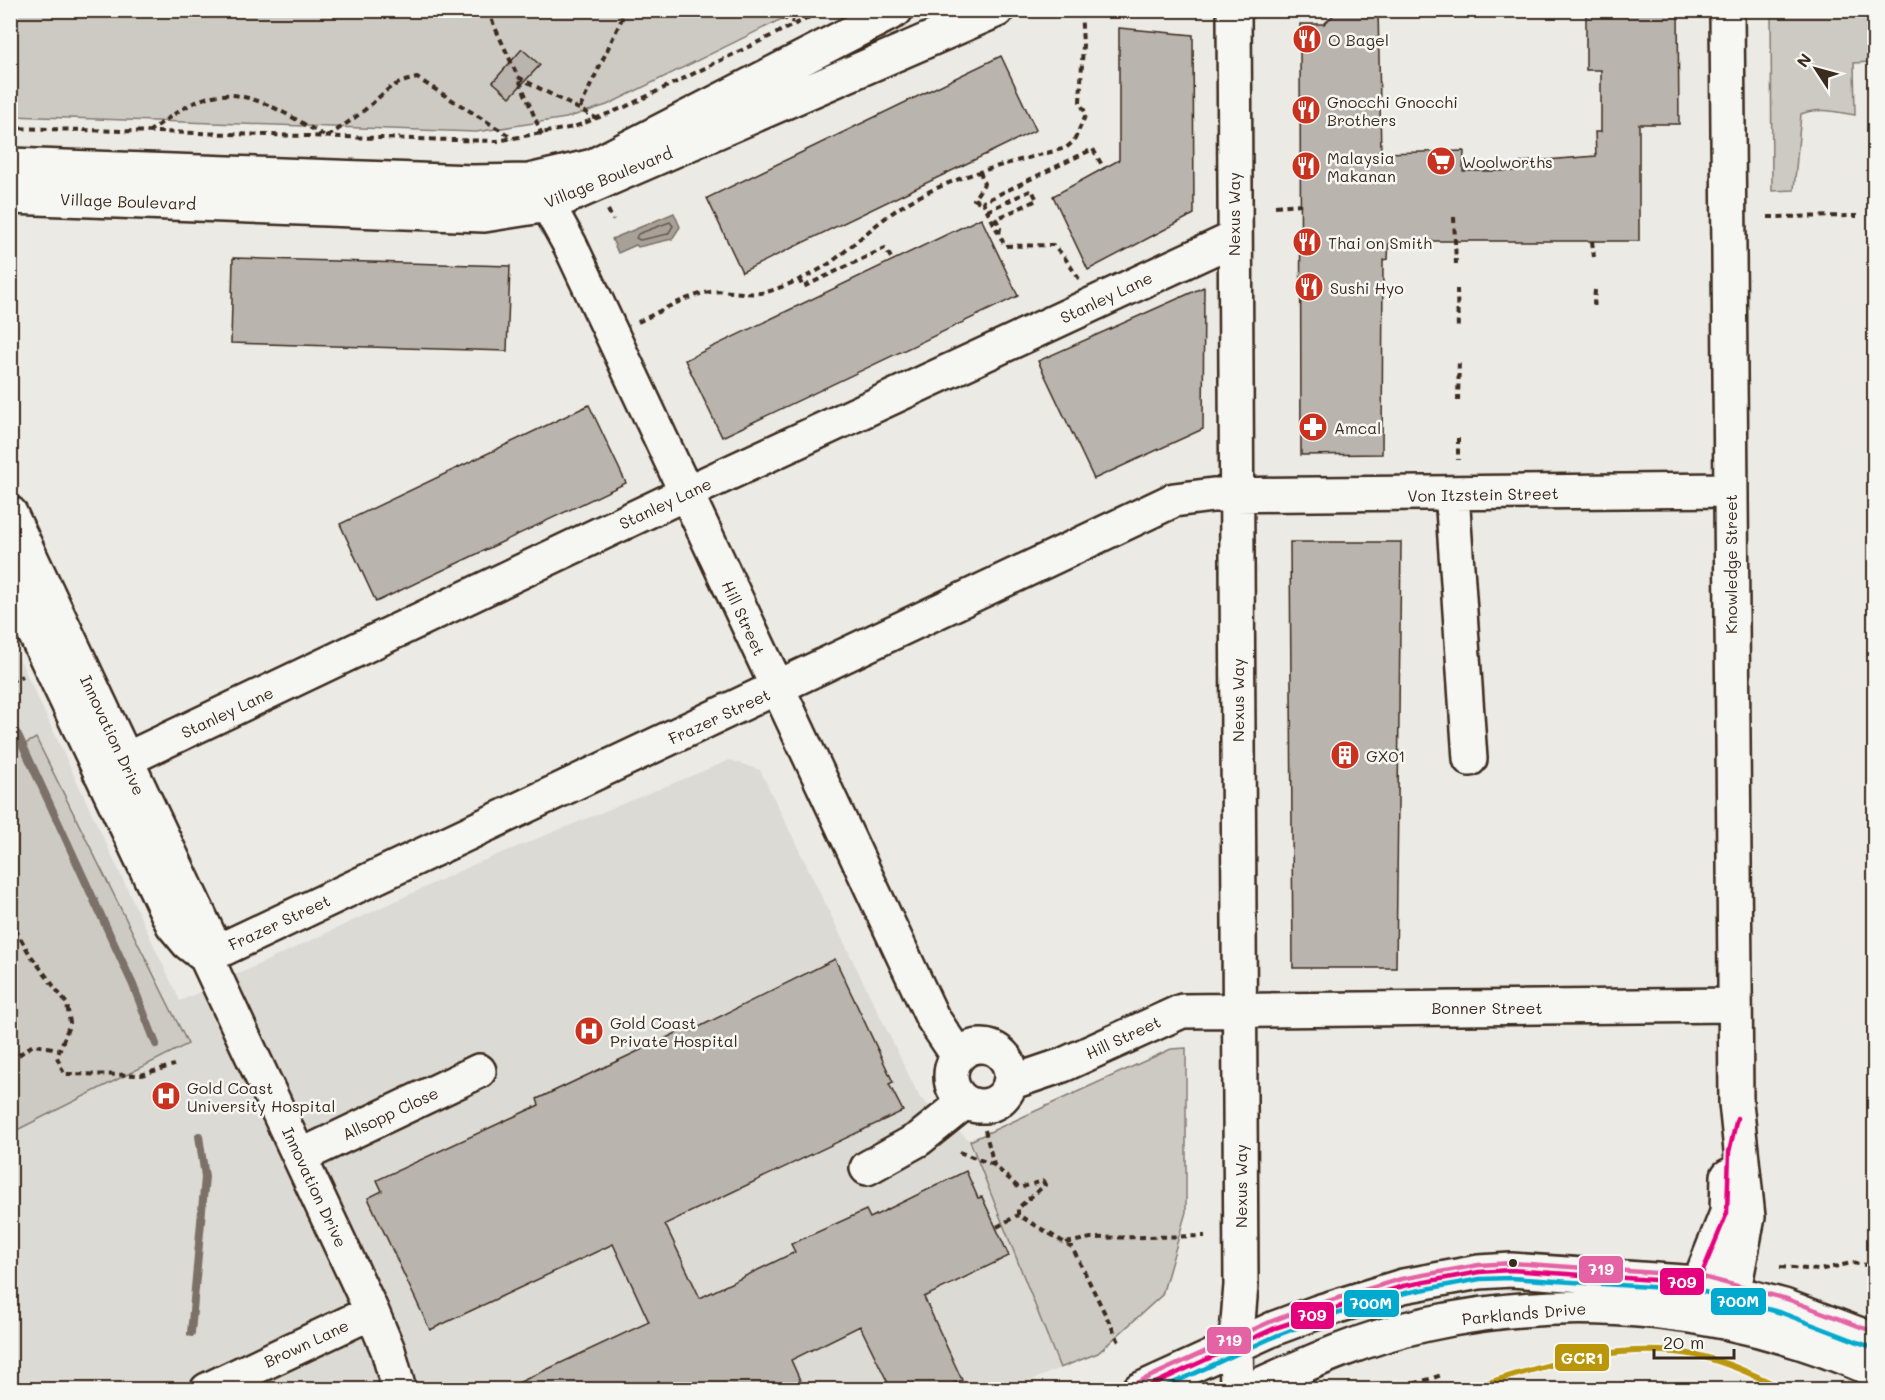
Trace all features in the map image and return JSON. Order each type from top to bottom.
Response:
[{"type":"street","name":"Village Boulevard","points":[[10,165],[472,182],[538,193],[896,10]]},
{"type":"street","name":"Village Boulevard","points":[[10,197],[484,214],[997,10]]},
{"type":"street","name":"Nexus Way","points":[[1234,10],[1233,239],[1241,1285],[1236,1346],[1237,1389]]},
{"type":"street","name":"Knowledge Street","points":[[1727,10],[1735,1005],[1737,1118],[1748,1217],[1732,1306]]},
{"type":"street","name":"Hill Street","points":[[538,193],[570,245],[932,1017],[958,1056]]},
{"type":"street","name":"Stanley Lane","points":[[112,766],[686,493],[1233,239]]},
{"type":"street","name":"Von Itzstein Street","points":[[1236,495],[1452,495],[1730,490]]},
{"type":"street","name":"Frazer Street","points":[[206,957],[1163,504],[1184,497],[1236,495]]},
{"type":"street","points":[[1452,495],[1470,759]]},
{"type":"street","name":"Innovation Drive","points":[[10,513],[173,925],[188,943],[206,957],[372,1312],[388,1350],[399,1389]]},
{"type":"street","name":"Innovation Drive","points":[[10,581],[112,766]]},
{"type":"street","name":"Bonner Street","points":[[1239,1008],[1735,1005]]},
{"type":"street","name":"Hill Street","points":[[1010,1083],[1063,1065],[1172,1014],[1182,1011],[1239,1008]]},
{"type":"street","points":[[977,1046],[997,1050],[1008,1064],[1010,1083],[998,1100],[986,1106],[965,1102],[953,1087],[951,1077],[958,1056],[977,1046]]},
{"type":"street","name":"Allsopp Close","points":[[301,1156],[479,1071]]},
{"type":"street","points":[[867,1168],[919,1139],[965,1102]]},
{"type":"street","name":"Knowledge Street","points":[[1687,1314],[1727,1213],[1728,1152],[1737,1118]]},
{"type":"street","name":"Parklands Drive","points":[[1139,1389],[1275,1328],[1403,1286],[1479,1272],[1533,1270],[1698,1283],[1732,1306],[1814,1347],[1875,1370]]},
{"type":"street","name":"Parklands Drive","points":[[1248,1389],[1340,1350],[1385,1335],[1470,1316],[1569,1307],[1687,1314],[1732,1306],[1784,1306],[1875,1340]]},
{"type":"street","name":"Brown Lane","points":[[207,1389],[372,1312]]},
{"type":"path","points":[[487,10],[542,135]]},
{"type":"path","points":[[580,108],[626,10]]},
{"type":"path","points":[[762,10],[795,22]]},
{"type":"path","points":[[805,19],[806,10]]},
{"type":"path","points":[[10,128],[475,141],[542,135],[572,128],[597,118],[824,10]]},
{"type":"path","points":[[635,323],[698,295],[712,292],[739,295],[771,291],[833,261],[882,220],[910,201],[952,181],[980,171],[1066,148],[1074,141],[1086,114],[1080,102],[1083,44],[1081,10]]},
{"type":"path","points":[[518,76],[597,118]]},
{"type":"path","points":[[327,137],[363,111],[384,90],[399,82],[417,78],[514,139]]},
{"type":"path","points":[[148,132],[186,106],[211,96],[235,96],[260,101],[327,137]]},
{"type":"path","points":[[572,128],[576,138]]},
{"type":"path","points":[[984,204],[1093,148],[1104,169]]},
{"type":"path","points":[[980,171],[984,184],[974,199],[984,204],[1002,243],[1010,248],[1053,245],[1073,268],[1082,285]]},
{"type":"path","points":[[987,211],[1032,190],[1037,200],[996,219],[1000,228],[999,236]]},
{"type":"path","points":[[1275,206],[1301,204]]},
{"type":"path","points":[[1768,217],[1857,216]]},
{"type":"path","points":[[1454,217],[1456,264]]},
{"type":"path","points":[[1592,241],[1594,257]]},
{"type":"path","points":[[799,279],[803,287],[885,248],[893,261]]},
{"type":"path","points":[[1457,289],[1458,331]]},
{"type":"path","points":[[1595,290],[1594,304],[1599,304]]},
{"type":"path","points":[[1458,359],[1458,401]]},
{"type":"path","points":[[1458,438],[1458,460]]},
{"type":"path","points":[[10,682],[22,676]]},
{"type":"path","points":[[10,920],[29,953],[67,1004],[70,1023],[57,1057],[64,1074],[141,1075],[174,1065]]},
{"type":"path","points":[[10,1061],[33,1045],[60,1049]]},
{"type":"path","points":[[985,1130],[994,1165]]},
{"type":"path","points":[[959,1152],[994,1165],[1019,1188],[1043,1181],[1045,1185],[1018,1208],[1018,1215]]},
{"type":"path","points":[[997,1227],[1018,1215]]},
{"type":"path","points":[[1018,1215],[1072,1247],[1119,1342]]},
{"type":"path","points":[[1066,1243],[1091,1238],[1205,1236]]},
{"type":"path","points":[[1780,1267],[1819,1270],[1852,1263],[1875,1266]]},
{"type":"path","points":[[1394,1389],[1442,1375]]},
{"type":"shaded area","points":[[11,11],[798,11],[607,105],[566,118],[476,132],[11,116]]},
{"type":"shaded area","points":[[1771,11],[1874,11],[1874,53],[1871,62],[1854,63],[1855,115],[1821,110],[1801,114],[1794,190],[1772,191]]},
{"type":"shaded area","name":"Gold Coast Private Hospital","points":[[10,639],[180,1001],[475,864],[730,760],[760,770],[920,1098],[970,1141],[1060,1368],[1009,1390],[11,1389]]},
{"type":"shaded area","points":[[36,738],[188,1044],[11,1133],[11,752]]},
{"type":"shaded area","points":[[1186,1048],[1186,1212],[1162,1295],[1098,1353],[1060,1368],[970,1141],[1171,1049]]},
{"type":"water","points":[[674,213],[680,227],[672,239],[638,247],[636,245],[618,253],[612,239]]},
{"type":"building","points":[[1339,10],[1378,10],[1381,153],[1464,151],[1463,171],[1521,171],[1521,162],[1596,156],[1595,132],[1601,132],[1601,70],[1586,70],[1586,10],[1678,10],[1679,124],[1639,124],[1639,241],[1389,241],[1388,259],[1383,260],[1382,454],[1301,455],[1300,24],[1324,24]]},
{"type":"building","points":[[1119,28],[1193,35],[1194,214],[1088,270],[1053,196],[1119,160]]},
{"type":"building","points":[[522,49],[540,65],[510,97],[493,82]]},
{"type":"building","points":[[1001,56],[1036,130],[742,272],[707,198]]},
{"type":"building","points":[[981,218],[1018,296],[722,437],[685,360]]},
{"type":"building","points":[[233,258],[510,266],[507,351],[231,343]]},
{"type":"building","points":[[1204,287],[1203,429],[1094,479],[1038,361]]},
{"type":"building","points":[[589,405],[626,483],[376,602],[340,524]]},
{"type":"building","name":"GX01","points":[[1290,542],[1401,542],[1396,968],[1293,968]]},
{"type":"building","points":[[835,959],[893,1082],[889,1084],[903,1111],[665,1224],[700,1298],[795,1252],[791,1244],[866,1210],[870,1218],[966,1171],[978,1198],[982,1197],[1009,1256],[924,1297],[962,1380],[940,1389],[891,1389],[860,1326],[791,1360],[804,1389],[505,1389],[649,1322],[613,1244],[430,1330],[368,1198],[382,1191],[377,1180],[539,1105],[537,1099],[689,1027],[691,1031]]},
{"type":"waterway","points":[[10,725],[18,735],[133,985],[156,1044]]},
{"type":"waterway","points":[[191,1333],[205,1177],[199,1136]]},
{"type":"transit line","name":"709","points":[[1140,1390],[1275,1328],[1403,1286],[1479,1272],[1511,1270],[1698,1283],[1727,1213],[1729,1152],[1737,1118]]},
{"type":"transit line","name":"719","points":[[1136,1383],[1272,1321],[1315,1305],[1401,1279],[1479,1265],[1512,1263],[1699,1276],[1787,1299],[1874,1332]]},
{"type":"transit line","name":"700M","points":[[1158,1390],[1278,1335],[1320,1319],[1405,1293],[1480,1279],[1511,1278],[1697,1290],[1782,1313],[1871,1347]]},
{"type":"transit line","name":"GCR1","points":[[1465,1390],[1581,1358],[1640,1351],[1700,1356],[1722,1362],[1786,1390]]},
{"type":"place","name":"O Bagel","points":[[1307,39]]},
{"type":"place","name":"Gnocchi Gnocchi Brothers","points":[[1306,110]]},
{"type":"place","name":"Woolworths","points":[[1441,161]]},
{"type":"place","name":"Malaysia Makanan","points":[[1306,166]]},
{"type":"place","name":"Thai on Smith","points":[[1307,242]]},
{"type":"place","name":"Sushi Hyo","points":[[1309,287]]},
{"type":"place","name":"Amcal","points":[[1313,427]]},
{"type":"place","name":"GX01","points":[[1345,755]]},
{"type":"place","name":"Gold Coast Private Hospital","points":[[589,1031]]},
{"type":"place","name":"Gold Coast University Hospital","points":[[166,1096]]}]
